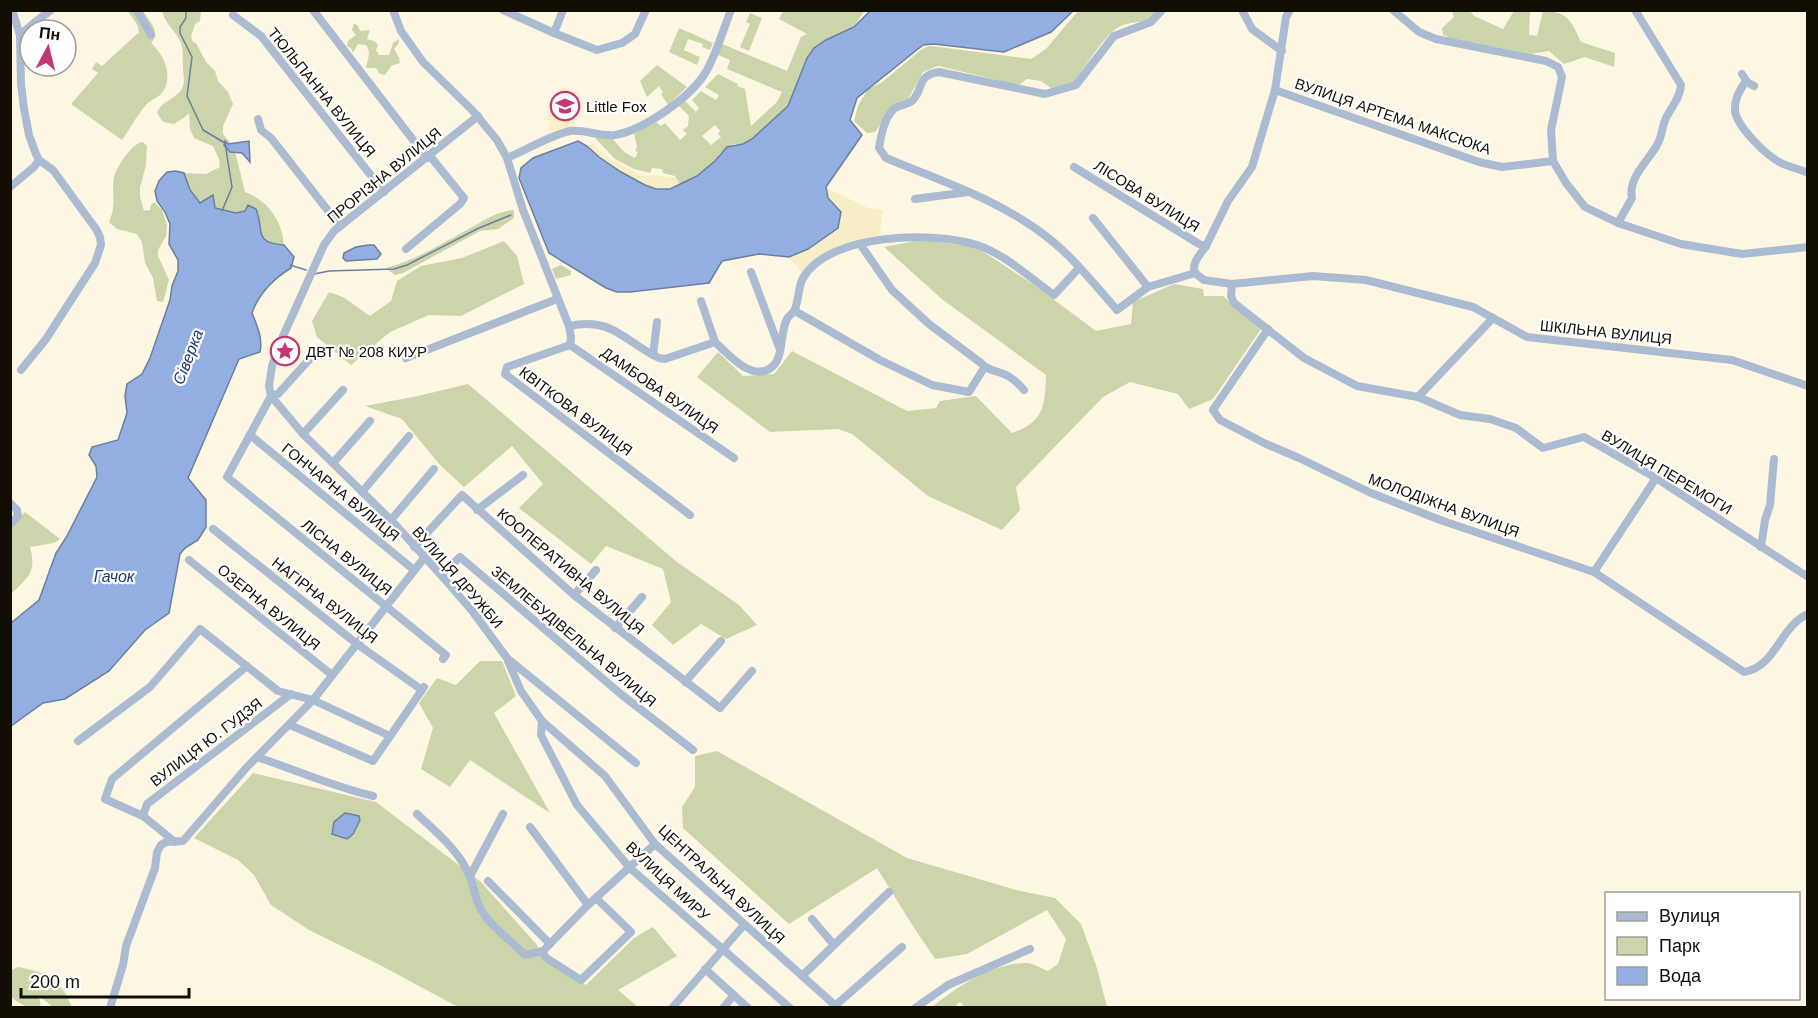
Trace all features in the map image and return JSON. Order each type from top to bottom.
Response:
[{"type":"street","points":[[12,10],[18,30]]},
{"type":"street","points":[[137,10],[151,35]]},
{"type":"street","points":[[314,10],[428,157],[464,198],[460,204],[406,249]]},
{"type":"street","points":[[393,10],[401,31],[423,62],[478,116],[497,140],[507,158],[523,210],[569,326],[570,345]]},
{"type":"street","points":[[504,10],[592,49],[622,44],[635,34],[646,10]]},
{"type":"street","points":[[554,33],[563,10]]},
{"type":"street","points":[[507,158],[565,132],[580,131],[611,135],[633,131],[660,115],[687,93],[706,71],[731,10]]},
{"type":"street","points":[[1162,10],[1151,22],[1114,36],[1076,85],[1045,94],[939,72],[931,73],[923,80],[912,100],[894,109],[886,120],[879,148],[886,158],[1019,216],[1049,238],[1118,310],[1148,287],[1195,273],[1193,269],[1195,262],[1206,246]]},
{"type":"street","points":[[1242,10],[1252,29],[1282,51]]},
{"type":"street","name":"ЛІСОВА ВУЛИЦЯ","points":[[1074,166],[1199,244],[1206,246],[1228,201],[1252,167],[1275,90],[1286,17],[1290,10]]},
{"type":"street","points":[[1393,10],[1419,32],[1436,39],[1546,61],[1558,67],[1562,77],[1551,130],[1553,161],[1566,183],[1585,207],[1618,223],[1681,244],[1742,254],[1808,247]]},
{"type":"street","points":[[1618,223],[1632,198],[1630,191],[1635,178],[1659,143],[1666,119],[1681,94],[1681,85],[1635,10]]},
{"type":"street","name":"ТЮЛЬПАННА ВУЛИЦЯ","points":[[233,15],[261,36],[384,192]]},
{"type":"street","points":[[1754,86],[1744,77],[1736,100],[1737,119],[1763,150],[1780,162],[1808,172]]},
{"type":"street","points":[[21,78],[29,135],[39,160],[53,170],[96,229],[101,245],[95,263],[52,330],[21,370]]},
{"type":"street","name":"ВУЛИЦЯ АРТЕМА МАКСЮКА","points":[[1275,90],[1479,162],[1502,167],[1553,161]]},
{"type":"street","name":"ПРОРІЗНА ВУЛИЦЯ","points":[[271,396],[269,386],[272,366],[280,343],[324,245],[340,226],[478,116]]},
{"type":"street","points":[[258,119],[261,130],[271,138],[340,226]]},
{"type":"street","points":[[10,187],[39,160]]},
{"type":"street","points":[[915,199],[968,192]]},
{"type":"street","points":[[1093,218],[1148,287]]},
{"type":"street","points":[[701,302],[715,342],[742,366],[758,372],[768,370],[775,363],[780,351],[782,333],[788,318],[795,311],[800,285],[813,265],[837,250],[860,244],[920,236],[978,245],[1009,262],[1054,295],[1079,268]]},
{"type":"street","points":[[860,244],[892,290],[928,324],[981,363],[984,368],[1005,374],[1024,390]]},
{"type":"street","points":[[751,272],[780,351]]},
{"type":"street","name":"ШКІЛЬНА ВУЛИЦЯ","points":[[1195,273],[1204,280],[1232,284],[1313,276],[1366,280],[1473,307],[1527,337],[1732,360],[1808,386]]},
{"type":"street","name":"ВУЛИЦЯ ПЕРЕМОГИ","points":[[1232,284],[1231,296],[1234,303],[1304,358],[1357,386],[1418,397],[1460,415],[1490,419],[1516,428],[1543,448],[1584,437],[1656,478],[1808,577]]},
{"type":"street","points":[[406,358],[557,299]]},
{"type":"street","points":[[795,311],[871,355],[932,385],[969,392],[984,368]]},
{"type":"street","points":[[1418,397],[1493,318]]},
{"type":"street","points":[[653,355],[657,322]]},
{"type":"street","points":[[569,326],[593,323],[607,326],[653,355],[665,359],[715,342]]},
{"type":"street","name":"МОЛОДІЖНА ВУЛИЦЯ","points":[[1268,329],[1213,410],[1220,420],[1371,493],[1443,521],[1594,572],[1744,672],[1749,672],[1764,663],[1796,619],[1808,614]]},
{"type":"street","name":"ДАМБОВА ВУЛИЦЯ","points":[[570,345],[734,458]]},
{"type":"street","name":"КВІТКОВА ВУЛИЦЯ","points":[[570,345],[507,367],[505,374],[690,515]]},
{"type":"street","points":[[250,435],[271,396],[278,394],[316,352]]},
{"type":"street","points":[[303,434],[343,390]]},
{"type":"street","name":"ВУЛИЦЯ ДРУЖБИ","points":[[271,396],[303,434],[391,520],[441,575],[473,612],[507,658],[636,763]]},
{"type":"street","points":[[333,463],[370,421]]},
{"type":"street","name":"ЛІСНА ВУЛИЦЯ","points":[[250,435],[227,477],[446,655],[443,659]]},
{"type":"street","name":"ГОНЧАРНА ВУЛИЦЯ","points":[[250,435],[414,570]]},
{"type":"street","points":[[362,492],[410,436]]},
{"type":"street","points":[[1761,547],[1770,505],[1774,459]]},
{"type":"street","points":[[391,520],[434,469]]},
{"type":"street","points":[[477,510],[523,475]]},
{"type":"street","points":[[1594,572],[1656,478]]},
{"type":"street","name":"КООПЕРАТИВНА ВУЛИЦЯ","points":[[414,547],[460,495],[463,496],[574,595],[720,708],[752,671]]},
{"type":"street","points":[[10,503],[17,510],[18,516],[10,525]]},
{"type":"street","name":"НАГІРНА ВУЛИЦЯ","points":[[213,529],[356,645],[423,689],[390,736]]},
{"type":"street","name":"ЗЕМЛЕБУДІВЕЛЬНА ВУЛИЦЯ","points":[[441,575],[460,557],[622,695],[693,750]]},
{"type":"street","points":[[110,1008],[123,965],[126,946],[155,868],[157,852],[162,844],[183,841],[257,757],[313,700],[424,558]]},
{"type":"street","name":"ОЗЕРНА ВУЛИЦЯ","points":[[189,560],[332,675]]},
{"type":"street","points":[[574,595],[596,570]]},
{"type":"street","points":[[615,628],[642,597]]},
{"type":"street","points":[[78,741],[150,687],[200,629],[278,691],[313,700],[390,736],[373,761],[290,724]]},
{"type":"street","points":[[685,682],[721,641]]},
{"type":"street","points":[[507,658],[521,691],[542,721]]},
{"type":"street","points":[[176,842],[143,816],[105,799],[112,778],[247,666]]},
{"type":"street","name":"ВУЛИЦЯ Ю. ГУДЗЯ","points":[[143,816],[147,804],[291,694]]},
{"type":"street","name":"ЦЕНТРАЛЬНА ВУЛИЦЯ","points":[[542,721],[605,776],[655,844],[837,1006]]},
{"type":"street","name":"ВУЛИЦЯ МИРУ","points":[[542,721],[541,735],[577,805],[630,868],[790,1008]]},
{"type":"street","points":[[257,757],[323,779],[338,788],[373,796]]},
{"type":"street","points":[[417,814],[450,844],[470,876],[478,904],[485,916],[525,955],[543,951],[588,904],[655,844]]},
{"type":"street","points":[[470,876],[503,814]]},
{"type":"street","points":[[530,827],[588,904]]},
{"type":"street","points":[[488,881],[550,944]]},
{"type":"street","points":[[802,976],[888,892]]},
{"type":"street","points":[[543,951],[545,957],[581,980],[631,932],[596,898]]},
{"type":"street","points":[[812,919],[834,945]]},
{"type":"street","points":[[672,1008],[744,925]]},
{"type":"street","points":[[837,1006],[902,946]]},
{"type":"street","points":[[915,1008],[948,985],[1030,949]]},
{"type":"street","points":[[705,969],[748,1008]]},
{"type":"street","points":[[723,1008],[734,995]]},
{"type":"shaded area","name":"Little Fox","points":[[561,87],[580,93],[574,126],[548,130],[551,121],[546,120]]},
{"type":"green space","points":[[816,10],[864,11],[854,27],[814,48],[807,58],[788,106],[752,140],[743,144],[734,144],[720,153],[715,161],[697,176],[680,184],[675,176],[663,173],[662,169],[652,168],[650,173],[634,169],[615,159],[596,139],[596,137],[611,137],[624,152],[635,158],[638,152],[635,151],[637,147],[634,134],[656,122],[661,126],[665,123],[680,140],[687,134],[683,130],[688,126],[689,116],[679,106],[685,101],[696,112],[699,108],[692,100],[701,91],[716,100],[719,95],[705,87],[718,74],[745,89],[751,126],[777,102],[782,92],[727,69],[730,60],[718,55],[722,44],[787,71],[801,37],[807,34],[779,19],[783,11],[815,12]],"holes":[[[715,125],[720,131],[718,134],[721,137],[711,145],[702,136]]]},
{"type":"green space","points":[[128,11],[143,11],[153,27],[155,35],[151,43],[164,60],[167,81],[161,94],[146,105],[122,140],[71,104],[98,73],[92,69],[96,62],[102,66],[139,34],[138,26]]},
{"type":"green space","points":[[162,11],[201,11],[200,21],[195,24],[191,37],[206,62],[215,71],[218,81],[228,92],[233,104],[223,126],[223,134],[234,147],[245,192],[261,201],[273,213],[283,236],[284,245],[263,238],[256,209],[248,205],[245,211],[236,213],[215,208],[213,195],[200,204],[190,190],[184,173],[206,174],[220,167],[219,159],[213,146],[194,138],[190,129],[189,113],[174,124],[163,122],[157,113],[181,90],[184,82],[181,43]]},
{"type":"green space","points":[[1078,11],[1158,11],[1150,18],[1124,25],[1113,31],[1073,83],[1051,88],[1041,81],[1027,79],[1019,85],[938,66],[923,72],[908,99],[882,122],[875,132],[867,133],[854,121],[858,106],[868,89],[881,83],[922,49],[930,46],[1031,59],[1046,49]]},
{"type":"green space","points":[[1452,11],[1470,11],[1474,16],[1503,29],[1514,11],[1530,11],[1529,35],[1537,36],[1543,11],[1558,13],[1572,23],[1581,42],[1615,53],[1614,67],[1585,57],[1564,64],[1549,51],[1531,54],[1451,38],[1443,35],[1442,28],[1454,17]]},
{"type":"green space","points":[[750,13],[762,18],[749,51],[740,47],[750,24],[746,22]]},
{"type":"green space","points":[[354,23],[360,31],[370,30],[367,39],[378,45],[376,50],[379,55],[389,55],[393,43],[399,39],[394,49],[400,63],[391,66],[385,75],[380,74],[376,68],[366,68],[369,54],[366,45],[358,44],[353,53],[347,46],[348,41],[356,35],[352,30]]},
{"type":"green space","points":[[679,28],[713,43],[710,50],[702,47],[703,44],[688,39],[684,50],[700,57],[697,65],[669,52]]},
{"type":"green space","points":[[657,65],[687,87],[668,105],[659,86],[647,97],[640,81]]},
{"type":"green space","points":[[143,142],[147,146],[146,165],[140,188],[144,211],[150,210],[154,202],[162,210],[167,225],[166,236],[158,250],[158,256],[169,280],[163,302],[157,301],[153,278],[145,263],[142,242],[137,234],[117,229],[109,222],[113,209],[115,174],[130,150]]},
{"type":"green space","points":[[514,210],[514,218],[498,229],[480,231],[403,273],[395,275],[386,268],[427,252],[495,215]]},
{"type":"green space","points":[[921,240],[976,247],[1034,285],[1096,331],[1131,324],[1133,302],[1174,284],[1203,289],[1204,296],[1223,296],[1261,329],[1213,399],[1189,409],[1178,394],[1130,382],[1103,397],[1016,487],[1020,510],[1002,530],[928,496],[852,434],[838,429],[770,432],[697,377],[718,352],[743,376],[774,374],[792,351],[907,411],[936,408],[940,401],[976,396],[1012,433],[1023,429],[1031,424],[1041,412],[1045,396],[1046,375],[943,300],[884,247]]},
{"type":"green space","points":[[504,241],[517,256],[524,284],[461,316],[429,315],[390,332],[351,365],[317,337],[312,321],[329,292],[343,297],[370,316],[391,301],[397,281],[421,266],[462,258]]},
{"type":"green space","points":[[561,265],[571,271],[571,275],[556,279],[552,269]]},
{"type":"green space","points":[[468,384],[677,562],[739,605],[757,625],[726,639],[701,624],[673,645],[652,625],[671,602],[663,569],[606,546],[591,564],[519,508],[543,484],[512,446],[464,487],[440,465],[402,419],[365,406]]},
{"type":"green space","points":[[25,512],[60,539],[54,543],[30,547],[32,569],[30,574],[11,594],[10,528]]},
{"type":"green space","points":[[480,661],[502,661],[516,696],[494,713],[550,813],[470,760],[450,787],[421,769],[433,728],[419,703],[437,678],[456,685]]},
{"type":"green space","points":[[717,751],[907,858],[1020,891],[1055,898],[1081,924],[1096,965],[1107,1007],[966,1008],[960,1002],[954,1007],[932,1007],[964,984],[1000,967],[1026,963],[1048,971],[1058,964],[1066,939],[1047,910],[967,954],[935,959],[877,868],[789,924],[683,828],[682,807],[695,787],[695,756]]},
{"type":"green space","points":[[253,773],[376,802],[481,882],[537,945],[542,958],[586,985],[634,938],[653,927],[677,956],[618,990],[638,1007],[458,1007],[309,930],[271,905],[254,875],[238,860],[194,838]]},
{"type":"green space","points":[[18,967],[46,974],[52,978],[62,988],[72,1007],[53,1007],[38,995],[41,1005],[37,1007],[25,1006],[14,1000],[11,997],[11,970]]},
{"type":"sand","points":[[593,144],[610,159],[642,176],[676,178],[680,184],[668,188],[643,185],[606,163],[587,146]]},
{"type":"sand","points":[[825,187],[868,208],[883,210],[879,238],[812,262],[802,273],[789,257],[828,235],[841,212],[828,198]]},
{"type":"water","points":[[871,10],[1073,11],[1051,32],[1004,52],[934,44],[923,45],[857,98],[850,120],[862,135],[826,187],[828,198],[841,212],[838,228],[808,249],[789,257],[759,254],[722,261],[709,283],[630,292],[617,292],[606,288],[549,253],[519,178],[521,168],[533,158],[578,141],[621,172],[645,185],[656,189],[670,189],[697,176],[727,147],[743,144],[752,139],[788,106],[807,58],[814,48],[854,27]]},
{"type":"water","points":[[225,141],[228,144],[249,141],[250,162],[242,153],[230,152],[224,145]]},
{"type":"water","name":"Гачок","points":[[167,172],[184,173],[190,190],[200,203],[213,195],[215,208],[236,213],[245,211],[248,205],[256,209],[263,238],[284,245],[294,257],[291,268],[267,287],[255,306],[252,313],[258,327],[260,352],[239,359],[188,478],[206,500],[206,527],[198,540],[180,554],[169,613],[145,630],[109,671],[65,699],[43,703],[11,726],[11,623],[39,600],[56,553],[97,477],[96,466],[89,455],[92,447],[118,440],[127,413],[125,396],[127,384],[142,374],[150,358],[170,300],[178,271],[178,260],[169,244],[170,224],[157,201],[155,191],[159,181]]},
{"type":"water","points":[[374,245],[381,254],[377,259],[346,261],[343,258],[344,253],[356,247]]},
{"type":"water","points":[[345,813],[359,816],[360,820],[353,834],[347,839],[332,834],[334,822]]},
{"type":"waterway","name":"Сіверка","points":[[186,10],[186,18],[180,27],[180,33],[192,57],[187,96],[203,130],[225,143],[232,187],[222,211]]},
{"type":"waterway","points":[[314,274],[329,271],[394,269],[407,265],[479,228],[511,215]]},
{"type":"waterway","points":[[290,265],[306,270]]},
{"type":"place","name":"Little Fox","points":[[565,106]]},
{"type":"place","name":"ДВТ № 208 КИУР","points":[[285,351]]}]
